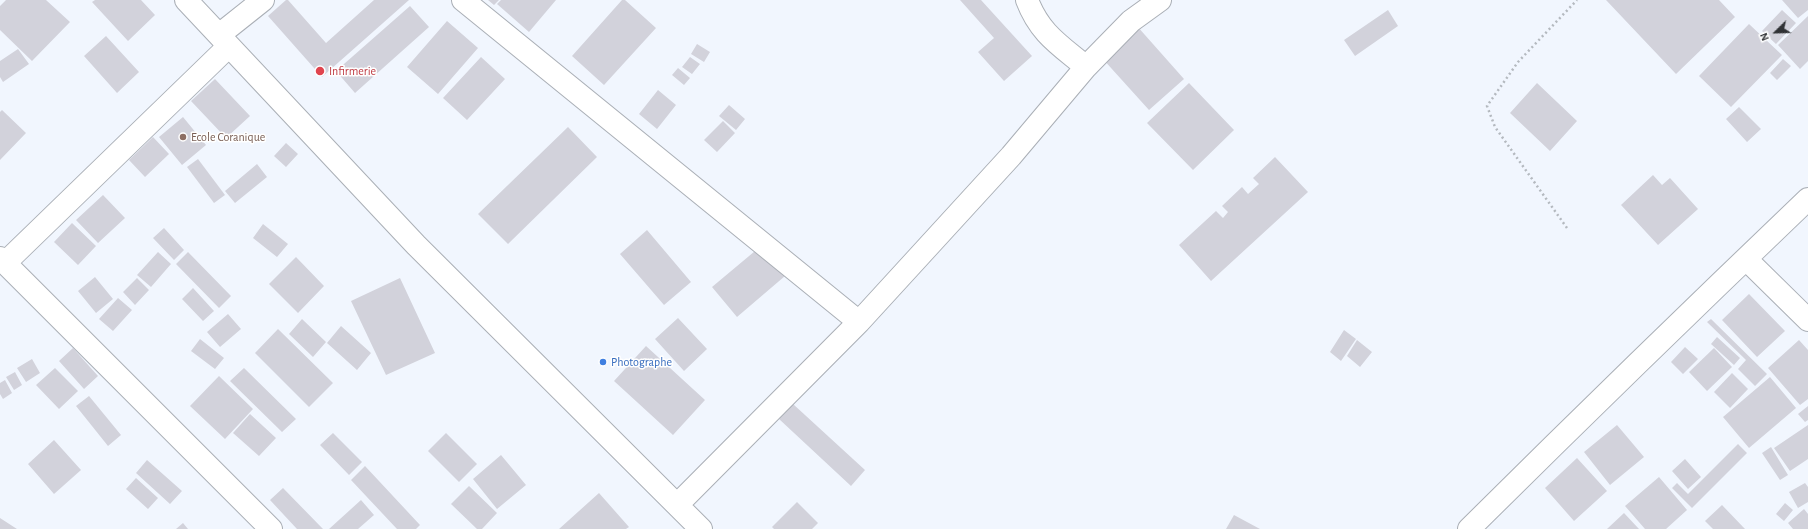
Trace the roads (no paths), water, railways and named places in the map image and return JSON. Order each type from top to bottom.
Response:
[{"type":"street","points":[[186,0],[416,245],[701,529]]},
{"type":"street","points":[[263,0],[2,261],[271,529]]},
{"type":"street","points":[[463,0],[859,322]]},
{"type":"street","points":[[1027,0],[1033,17],[1045,33],[1086,68]]},
{"type":"street","points":[[677,505],[859,322],[1011,156],[1086,68],[1132,21],[1160,0]]},
{"type":"street","points":[[1469,529],[1685,316],[1747,260],[1808,200]]},
{"type":"street","points":[[1747,260],[1808,320]]},
{"type":"place","name":"Infirmerie","points":[[320,71]]},
{"type":"place","name":"Ecole Coranique","points":[[183,137]]},
{"type":"place","name":"Photographe","points":[[603,362]]}]
